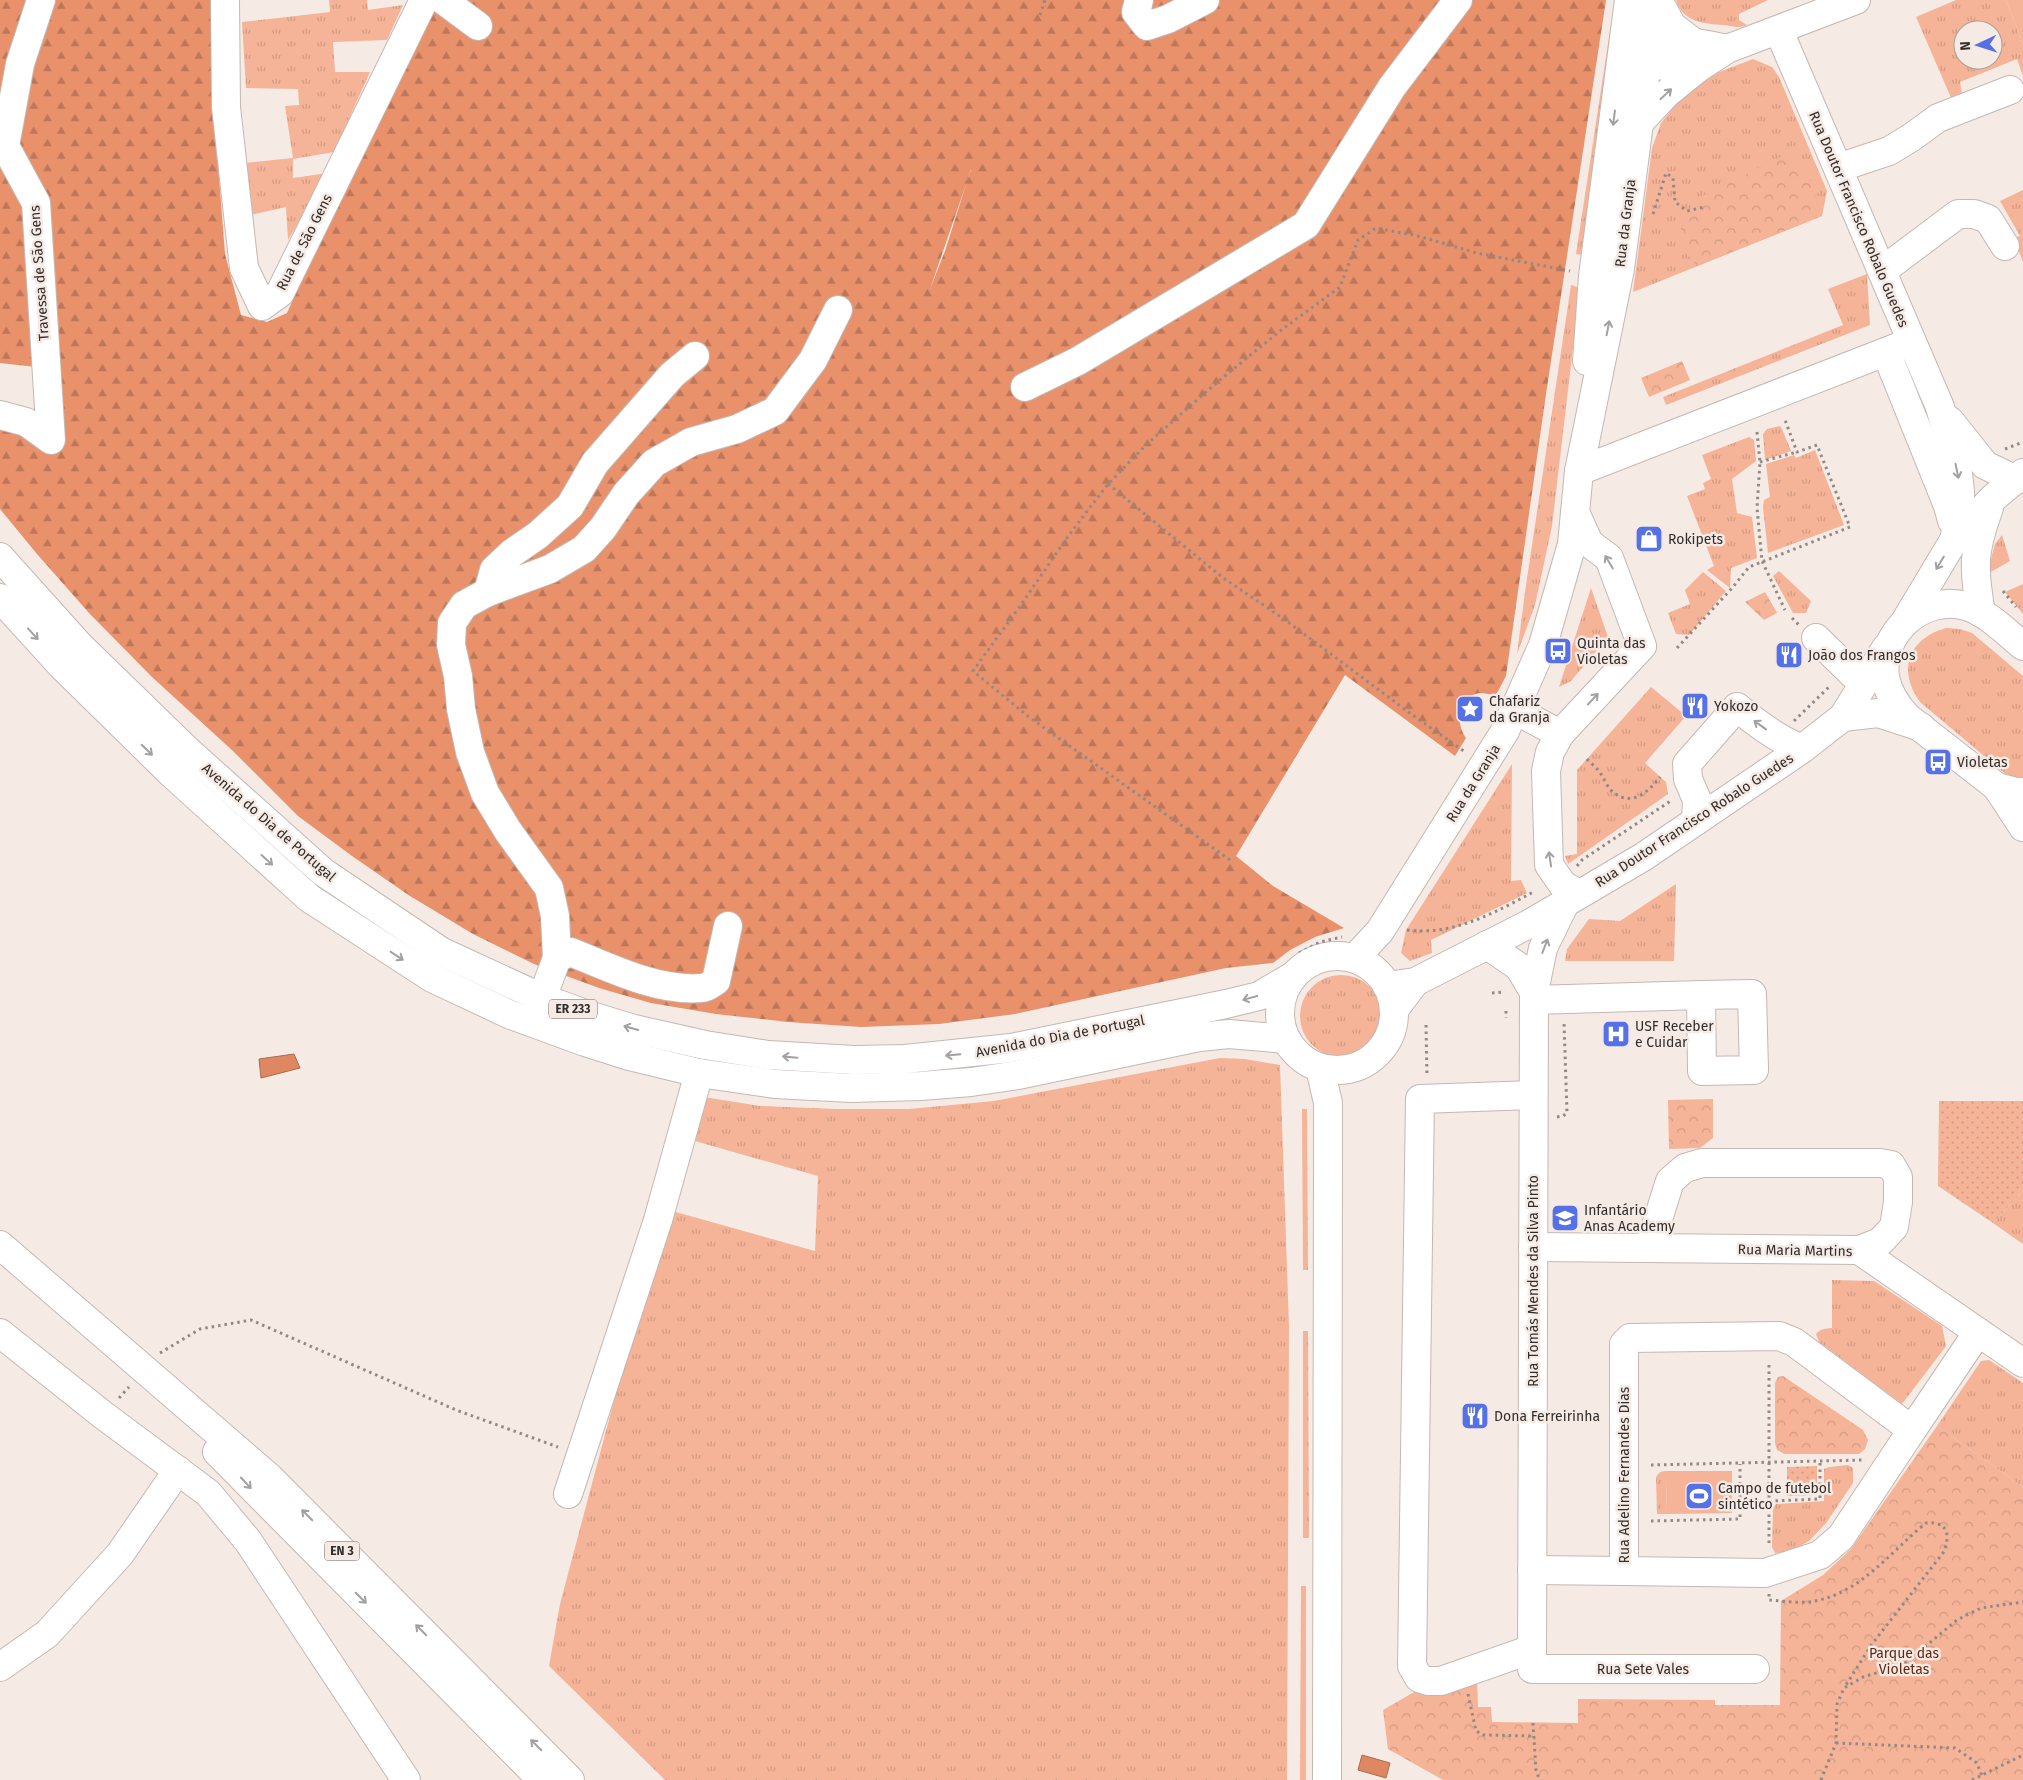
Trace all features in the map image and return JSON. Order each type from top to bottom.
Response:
[{"type":"street","name":"Travessa de São Gens","points":[[0,414],[26,422],[51,440],[36,202],[5,146],[20,64],[41,0]]},
{"type":"street","name":"Rua de São Gens","points":[[225,0],[226,107],[244,268],[262,306],[280,293],[424,0]]},
{"type":"street","points":[[443,0],[478,26]]},
{"type":"street","points":[[1140,0],[1136,12],[1147,26],[1168,19],[1204,0]]},
{"type":"street","points":[[1026,387],[1078,361],[1306,225],[1392,87],[1458,0]]},
{"type":"street","name":"Rua da Granja","points":[[1584,444],[1584,402],[1593,276],[1629,0]]},
{"type":"street","points":[[1639,0],[1637,30],[1647,52],[1663,66],[1696,55],[1728,49],[1856,0]]},
{"type":"street","points":[[1656,0],[1672,26],[1696,55]]},
{"type":"street","name":"Rua da Granja","points":[[1393,930],[1484,765],[1505,731],[1544,645],[1572,544],[1579,471],[1620,269],[1647,52],[1656,0]]},
{"type":"street","name":"Rua Doutor Francisco Robalo Guedes","points":[[1779,31],[1882,271],[1899,347],[1966,444],[1985,465],[2019,477]]},
{"type":"street","points":[[1619,79],[1647,52]]},
{"type":"street","points":[[1638,124],[1666,94],[1696,55]]},
{"type":"street","points":[[1838,168],[1889,151],[1938,118],[2010,90]]},
{"type":"street","points":[[1882,271],[1958,214],[1974,214],[1988,219],[2005,246]]},
{"type":"street","points":[[542,998],[557,958],[555,916],[549,888],[508,831],[485,793],[470,752],[460,709],[458,676],[451,645],[452,623],[464,605],[488,592],[550,570],[584,549],[603,528],[626,494],[654,463],[691,442],[736,429],[775,410],[813,360],[838,310]]},
{"type":"street","points":[[1579,471],[1899,347],[1948,506],[1954,540]]},
{"type":"street","points":[[488,592],[494,570],[512,553],[538,535],[570,506],[595,463],[672,375],[695,356]]},
{"type":"street","name":"Rua Doutor Francisco Robalo Guedes","points":[[1940,407],[1958,473],[1960,512],[1954,540]]},
{"type":"street","points":[[1844,717],[1954,540],[1992,499],[2019,477]]},
{"type":"street","points":[[1981,613],[1975,580],[1975,554],[1981,529],[1992,499]]},
{"type":"street","points":[[1572,890],[1563,885],[1549,864],[1546,771],[1550,752],[1560,734],[1642,646],[1609,558],[1589,543],[1575,512]]},
{"type":"street","name":"Avenida do Dia de Portugal","points":[[0,557],[80,646],[188,751],[323,872],[442,952],[542,998],[634,1029],[705,1046],[803,1058],[905,1059],[971,1054],[1011,1048],[1259,996],[1293,967]]},
{"type":"street","name":"Avenida do Dia de Portugal","points":[[0,598],[61,665],[172,773],[309,898],[432,978],[511,1015],[585,1042],[629,1056],[699,1073],[785,1085],[850,1088],[921,1086],[971,1082],[1018,1075],[1199,1037],[1230,1034],[1286,1039]]},
{"type":"street","points":[[2023,646],[1981,613],[1966,606],[1936,605],[1924,609],[1898,631],[1885,658],[1885,676],[1889,691],[1896,705],[1907,717],[2010,789],[2023,827]]},
{"type":"street","points":[[1816,638],[1863,684]]},
{"type":"street","points":[[1696,821],[1697,800],[1688,779],[1687,764],[1737,707],[1759,725],[1787,743],[1802,749]]},
{"type":"street","points":[[1515,710],[1560,734]]},
{"type":"street","points":[[1844,717],[1878,713],[1921,726]]},
{"type":"street","name":"Rua Doutor Francisco Robalo Guedes","points":[[1371,972],[1415,982],[1487,945],[1572,890],[1643,857],[1802,749],[1844,717]]},
{"type":"street","name":"Rua Tomás Mendes da Silva Pinto","points":[[1532,1659],[1534,996],[1543,948],[1572,890]]},
{"type":"street","points":[[557,958],[571,952],[624,973],[671,987],[704,988],[716,981],[728,926]]},
{"type":"street","points":[[1371,972],[1393,930]]},
{"type":"street","points":[[1487,945],[1519,967],[1534,996],[1701,995]]},
{"type":"street","points":[[1338,955],[1371,972],[1392,1028],[1385,1044],[1373,1057],[1358,1066],[1330,1069],[1306,1061],[1286,1039],[1281,1023],[1280,1006],[1293,967],[1321,957],[1338,955]]},
{"type":"street","points":[[1326,1780],[1328,1103],[1330,1069]]},
{"type":"street","points":[[568,1494],[658,1220],[699,1073]]},
{"type":"street","name":"Rua Sete Vales","points":[[1533,1095],[1420,1099],[1412,1666],[1419,1678],[1428,1681],[1441,1681],[1532,1659],[1755,1669]]},
{"type":"street","points":[[1649,1248],[1670,1182],[1685,1168],[1702,1163],[1880,1163],[1891,1166],[1898,1177],[1898,1202],[1894,1228],[1880,1242],[1859,1250]]},
{"type":"street","name":"EN 3","points":[[0,1245],[269,1477],[570,1780]]},
{"type":"street","name":"Rua Maria Martins","points":[[1533,1247],[1859,1250],[2023,1362]]},
{"type":"street","name":"Rua Adelino Fernandes Dias","points":[[1912,1430],[1794,1342],[1779,1336],[1630,1338],[1624,1344],[1624,1571],[1765,1573],[1820,1555],[1841,1537],[1978,1332]]},
{"type":"street","points":[[0,1333],[103,1415],[208,1493],[248,1541],[406,1780]]},
{"type":"street","name":"EN 3","points":[[104,1333],[255,1493],[542,1780]]},
{"type":"street","points":[[0,1667],[47,1634],[120,1554],[178,1470]]},
{"type":"street","points":[[1532,1570],[1624,1571]]},
{"type":"street","points":[[416,1652],[518,1780]]},
{"type":"path","points":[[1040,15],[1045,0]]},
{"type":"path","points":[[1651,221],[1666,173],[1673,178],[1675,202],[1687,211],[1704,207]]},
{"type":"path","points":[[1230,860],[1037,723],[973,672],[1069,534],[1108,484],[1147,444],[1216,384],[1280,331],[1340,287],[1358,240],[1376,228],[1418,236],[1477,253],[1593,276]]},
{"type":"path","points":[[1785,420],[1797,452]]},
{"type":"path","points":[[1757,432],[1760,462],[1757,508],[1762,561],[1785,610]]},
{"type":"path","points":[[1677,648],[1749,567],[1850,527],[1817,445],[1760,462]]},
{"type":"path","points":[[1108,484],[1222,578],[1284,619],[1407,711],[1484,765]]},
{"type":"path","points":[[1587,759],[1598,770],[1614,793],[1626,798],[1638,798],[1660,777]]},
{"type":"path","points":[[1572,890],[1582,860],[1670,801],[1694,792]]},
{"type":"path","points":[[1393,930],[1433,931],[1488,916],[1538,889]]},
{"type":"path","points":[[1293,967],[1320,942],[1371,972]]},
{"type":"path","points":[[1492,993],[1505,992]]},
{"type":"path","points":[[1506,1011],[1506,1018]]},
{"type":"path","points":[[1554,1117],[1563,1116],[1567,1113],[1564,1018]]},
{"type":"path","points":[[1426,1024],[1427,1078]]},
{"type":"path","points":[[159,1354],[200,1329],[251,1320],[456,1410],[580,1454]]},
{"type":"path","points":[[1769,1362],[1769,1543]]},
{"type":"path","points":[[1650,1465],[1869,1460]]},
{"type":"path","points":[[1769,1501],[1820,1499],[1820,1461]]},
{"type":"path","points":[[1651,1521],[1740,1519],[1740,1464]]},
{"type":"path","points":[[1781,1601],[1814,1601],[1839,1593],[1877,1569],[1926,1523],[1936,1522],[1943,1526],[1947,1535],[1947,1544],[1943,1553],[1872,1644],[1844,1688],[1837,1704],[1836,1743],[1821,1780]]},
{"type":"path","points":[[1844,1688],[1863,1677],[1903,1665],[1957,1620],[1981,1608],[2023,1602]]},
{"type":"path","points":[[2018,1603],[2023,1608]]},
{"type":"path","points":[[1533,1723],[1536,1771],[1540,1780]]},
{"type":"path","points":[[1836,1743],[1955,1748],[1977,1763],[1982,1776]]},
{"type":"path","points":[[1972,1780],[2023,1755]]},
{"type":"green space","points":[[0,0],[33,0],[0,126]]},
{"type":"green space","points":[[52,0],[211,0],[215,126],[225,254],[241,315],[267,322],[287,313],[324,230],[436,0],[1606,0],[1546,394],[1506,676],[1496,695],[1480,693],[1472,695],[1463,705],[1460,711],[1460,725],[1466,738],[1455,756],[1345,675],[1236,856],[1273,886],[1344,928],[1315,937],[1290,950],[1273,963],[1226,968],[1015,1014],[939,1024],[861,1027],[788,1022],[716,1014],[651,1003],[599,988],[534,964],[473,934],[410,896],[298,816],[233,751],[152,677],[89,613],[0,509],[0,427],[20,433],[46,454],[59,451],[43,196],[16,141],[27,83]],"holes":[[[967,182],[945,251],[930,289]]]},
{"type":"green space","points":[[329,0],[367,0],[368,10],[403,5],[387,40],[333,42],[335,72],[370,72],[334,152],[293,159],[293,178],[328,173],[288,240],[286,207],[251,215],[245,163],[293,158],[285,106],[299,105],[298,89],[246,88],[242,22],[330,12]]},
{"type":"green space","points":[[1676,0],[1768,0],[1739,14],[1739,20],[1747,25],[1738,27],[1709,24],[1695,20],[1683,13]]},
{"type":"green space","points":[[1956,0],[2006,0],[2023,44],[2023,76],[2017,59],[2003,65],[2003,20],[1953,20],[1953,70],[1990,70],[1960,82],[1962,95],[1952,100],[1916,17]]},
{"type":"green space","points":[[2006,0],[2023,0],[2023,44]]},
{"type":"green space","points":[[1611,24],[1613,24],[1583,255],[1576,254]]},
{"type":"green space","points":[[1753,59],[1772,67],[1779,77],[1827,191],[1822,216],[1633,292],[1652,148],[1661,123],[1685,93],[1697,84],[1714,74]]},
{"type":"green space","points":[[1782,156],[1791,156],[1801,167],[1818,193],[1810,204],[1817,218],[1697,266],[1681,246],[1680,233],[1683,222],[1698,198]]},
{"type":"green space","points":[[0,158],[27,209],[36,367],[0,363]]},
{"type":"green space","points":[[2023,190],[2023,235],[2020,236],[2000,201]]},
{"type":"green space","points":[[2023,235],[2023,262],[2014,238]]},
{"type":"green space","points":[[1867,274],[1870,325],[1666,405],[1663,397],[1843,325],[1828,289]]},
{"type":"green space","points":[[1571,285],[1580,288],[1552,526],[1535,605],[1517,654],[1525,592]]},
{"type":"green space","points":[[1682,361],[1690,380],[1649,397],[1641,378]]},
{"type":"green space","points":[[1780,426],[1791,451],[1765,460],[1763,434],[1767,429]]},
{"type":"green space","points":[[1749,437],[1754,440],[1756,461],[1732,479],[1737,513],[1752,517],[1757,558],[1731,568],[1730,588],[1707,570],[1714,566],[1687,496],[1705,489],[1703,483],[1711,479],[1702,455]]},
{"type":"green space","points":[[1815,450],[1844,525],[1768,553],[1763,507],[1764,500],[1770,497],[1766,464],[1794,455],[1796,458]]},
{"type":"green space","points":[[2002,535],[2010,561],[1987,574],[1995,544]]},
{"type":"green space","points":[[1779,571],[1811,601],[1806,613],[1793,613],[1773,576]]},
{"type":"green space","points":[[1703,572],[1726,591],[1689,635],[1676,634],[1668,613],[1690,604],[1685,590]]},
{"type":"green space","points":[[2023,584],[2023,614],[2005,592]]},
{"type":"green space","points":[[1591,588],[1608,637],[1571,681],[1559,687]]},
{"type":"green space","points":[[1765,592],[1777,613],[1764,620],[1745,602]]},
{"type":"green space","points":[[1946,628],[1960,629],[1972,633],[2023,676],[2023,780],[2009,777],[1920,702],[1913,690],[1908,667],[1910,657],[1923,640],[1933,633]]},
{"type":"green space","points":[[1651,687],[1686,716],[1645,763],[1666,782],[1668,794],[1568,864],[1565,856],[1577,854],[1577,770]]},
{"type":"green space","points":[[1512,764],[1511,881],[1521,880],[1527,893],[1431,940],[1432,953],[1410,961],[1401,953],[1406,930]]},
{"type":"green space","points":[[1676,884],[1674,961],[1565,961],[1567,949],[1589,919],[1620,921]]},
{"type":"green space","points":[[1333,975],[1349,975],[1364,982],[1375,993],[1382,1008],[1379,1032],[1370,1045],[1349,1057],[1333,1057],[1318,1050],[1307,1039],[1300,1024],[1300,1008],[1307,993],[1318,982]]},
{"type":"green space","points":[[1047,1053],[1048,1058],[937,1073],[826,1076],[736,1068],[736,1062]]},
{"type":"green space","points":[[1220,1058],[1245,1059],[1280,1065],[1289,1327],[1287,1780],[665,1780],[549,1666],[560,1604],[665,1209],[815,1251],[818,1176],[688,1139],[704,1097],[760,1106],[909,1109],[994,1101]]},
{"type":"green space","points":[[1713,1099],[1713,1138],[1700,1148],[1669,1149],[1668,1100]]},
{"type":"green space","points":[[1939,1101],[2023,1101],[2023,1191],[1993,1223],[1938,1186]]},
{"type":"green space","points":[[1302,1109],[1307,1109],[1308,1270],[1303,1270]]},
{"type":"green space","points":[[2023,1191],[2023,1244],[1993,1223]]},
{"type":"green space","points":[[1832,1280],[1874,1281],[1942,1326],[1946,1346],[1902,1404],[1819,1342],[1816,1334],[1821,1330],[1832,1328]]},
{"type":"green space","points":[[1303,1331],[1308,1331],[1309,1538],[1303,1538]]},
{"type":"green space","points":[[1989,1360],[2023,1383],[2023,1487],[1937,1426],[1981,1361]]},
{"type":"green space","points":[[1783,1376],[1863,1430],[1868,1440],[1865,1449],[1859,1454],[1784,1454],[1777,1450],[1775,1443],[1775,1383],[1778,1377]]},
{"type":"green space","name":"Parque das Violetas","points":[[1937,1426],[2023,1487],[2023,1780],[1443,1780],[1388,1749],[1383,1710],[1416,1691],[1433,1694],[1448,1693],[1477,1680],[1478,1707],[1491,1707],[1492,1722],[1578,1723],[1578,1699],[1715,1700],[1715,1705],[1780,1705],[1781,1601],[1823,1575],[1851,1549]]},
{"type":"green space","points":[[1848,1465],[1853,1468],[1853,1483],[1826,1523],[1809,1541],[1790,1552],[1775,1553],[1772,1547],[1773,1509],[1776,1504],[1824,1501],[1824,1469]]},
{"type":"green space","points":[[1817,1466],[1817,1495],[1787,1496],[1787,1467]]},
{"type":"green space","points":[[1732,1471],[1732,1478],[1666,1478],[1667,1514],[1657,1514],[1656,1477],[1660,1472]]},
{"type":"green space","name":"Campo de futebol sintético","points":[[1666,1478],[1732,1478],[1732,1513],[1667,1514]]},
{"type":"green space","points":[[1301,1586],[1306,1586],[1306,1780],[1300,1780]]},
{"type":"shaded area","points":[[294,1054],[300,1068],[261,1078],[259,1059]]},
{"type":"shaded area","points":[[1362,1755],[1390,1763],[1386,1778],[1358,1770]]},
{"type":"place","name":"Rokipets","points":[[1649,539]]},
{"type":"place","name":"Quinta das Violetas","points":[[1558,651]]},
{"type":"place","name":"João dos Frangos","points":[[1789,655]]},
{"type":"place","name":"Yokozo","points":[[1695,706]]},
{"type":"place","name":"Chafariz da Granja","points":[[1470,709]]},
{"type":"place","name":"Violetas","points":[[1938,762]]},
{"type":"place","name":"USF Receber e Cuidar","points":[[1616,1034]]},
{"type":"place","name":"Infantário Anas Academy","points":[[1565,1218]]},
{"type":"place","name":"Dona Ferreirinha","points":[[1475,1416]]},
{"type":"place","name":"Campo de futebol sintético","points":[[1699,1496]]}]
